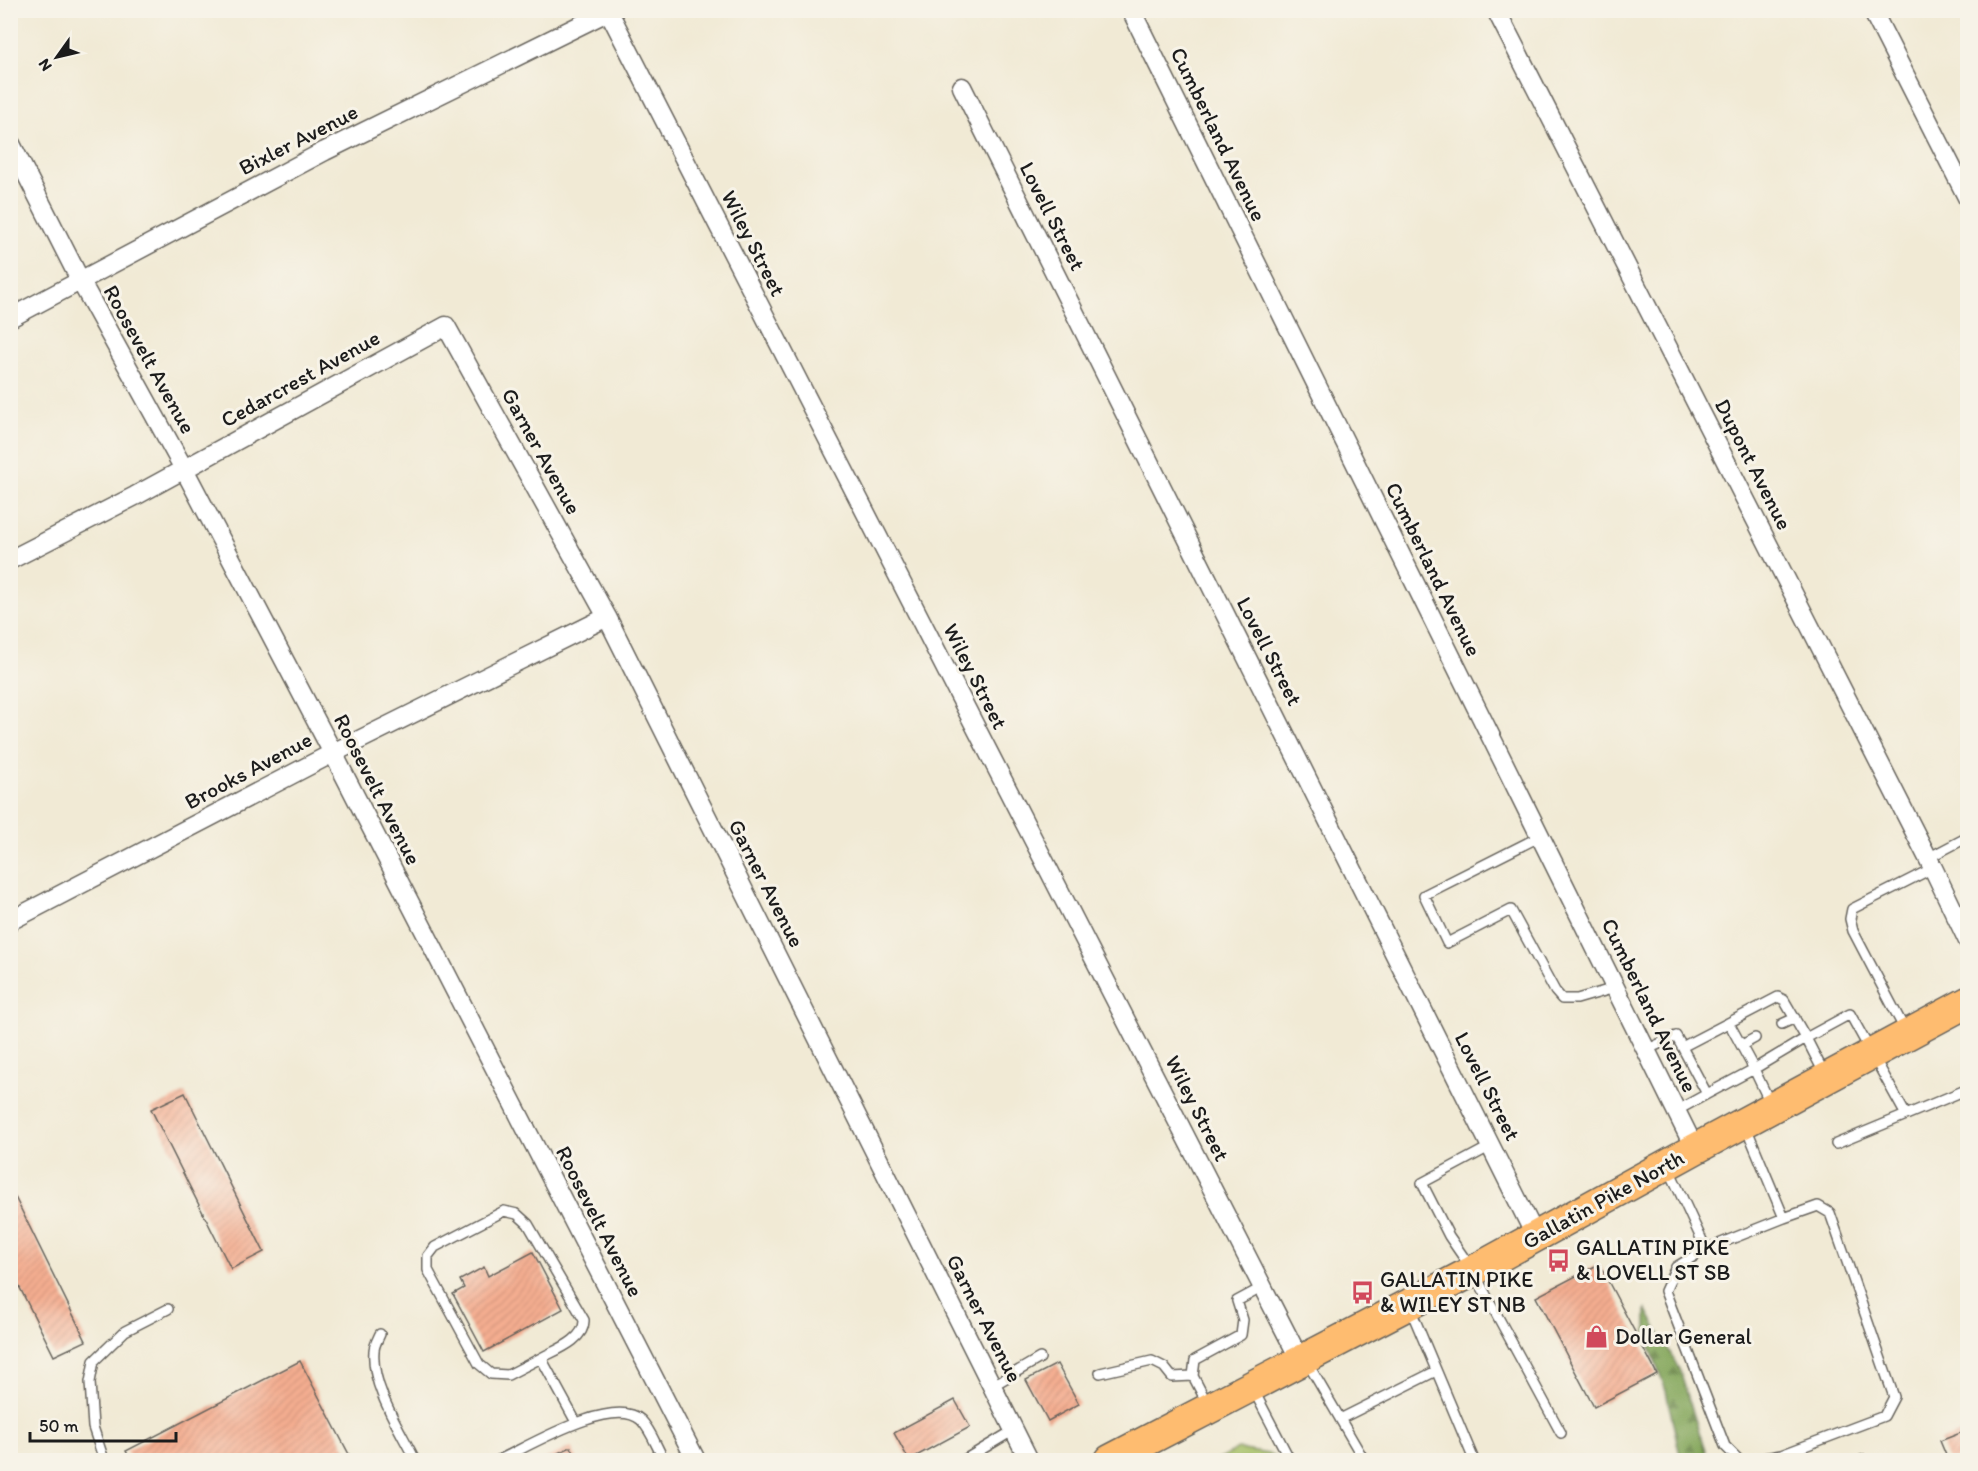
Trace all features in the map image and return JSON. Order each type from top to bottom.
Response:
[{"type":"main road","name":"Gallatin Pike North","points":[[1123,1458],[1210,1409],[1473,1271],[1968,1002]]},
{"type":"street","name":"Cumberland Avenue","points":[[1131,10],[1695,1149]]},
{"type":"street","name":"Dupont Avenue","points":[[1496,10],[1968,941]]},
{"type":"street","points":[[1872,10],[1968,199]]},
{"type":"street","name":"Bixler Avenue","points":[[10,318],[325,151],[610,11]]},
{"type":"street","name":"Wiley Street","points":[[610,11],[1263,1287],[1304,1361]]},
{"type":"street","name":"Lovell Street","points":[[962,87],[1536,1237]]},
{"type":"street","name":"Roosevelt Avenue","points":[[10,142],[81,282],[184,469],[333,753],[696,1461]]},
{"type":"street","name":"Cedarcrest Avenue","points":[[10,560],[184,469],[446,326],[450,334]]},
{"type":"street","name":"Garner Avenue","points":[[450,334],[607,618],[1029,1461]]},
{"type":"street","name":"Brooks Avenue","points":[[10,921],[333,753],[607,618]]},
{"type":"lane","points":[[1539,837],[1424,895],[1447,943],[1511,910],[1555,991],[1562,999],[1577,999],[1615,988]]},
{"type":"lane","points":[[1908,1035],[1853,931],[1850,919],[1852,909],[1930,863],[1968,837]]},
{"type":"lane","points":[[1682,1047],[1778,997],[1784,1000],[1795,1018],[1826,1078]]},
{"type":"lane","points":[[1676,1111],[1850,1014],[1906,1115]]},
{"type":"lane","points":[[1782,1024],[1795,1018]]},
{"type":"lane","points":[[1729,1023],[1772,1107]]},
{"type":"lane","points":[[1646,1050],[1676,1036],[1707,1094]]},
{"type":"lane","points":[[1742,1045],[1755,1038]]},
{"type":"lane","points":[[1836,1144],[1968,1089]]},
{"type":"lane","points":[[1744,1122],[1784,1218]]},
{"type":"lane","points":[[1491,1146],[1422,1183],[1449,1236],[1473,1271],[1561,1433]]},
{"type":"lane","points":[[1667,1164],[1706,1249]]},
{"type":"lane","points":[[1739,1461],[1725,1446],[1665,1290],[1676,1267],[1706,1249],[1818,1206],[1830,1213],[1894,1397],[1884,1416],[1781,1455],[1754,1461]]},
{"type":"lane","points":[[504,1210],[517,1214],[528,1224],[584,1320],[582,1332],[563,1347],[541,1358],[508,1375],[491,1374],[479,1364],[428,1270],[428,1256],[435,1247],[504,1210]]},
{"type":"lane","points":[[1210,1409],[1193,1376],[1195,1360],[1241,1335],[1243,1320],[1237,1301],[1263,1287]]},
{"type":"lane","points":[[1408,1305],[1474,1461]]},
{"type":"lane","points":[[104,1461],[93,1427],[90,1382],[94,1361],[125,1331],[168,1309]]},
{"type":"lane","points":[[380,1334],[374,1349],[375,1370],[381,1392],[416,1461]]},
{"type":"lane","points":[[541,1358],[576,1422]]},
{"type":"lane","points":[[992,1386],[1040,1358]]},
{"type":"lane","points":[[1100,1373],[1152,1361],[1164,1367],[1172,1377],[1193,1376]]},
{"type":"lane","points":[[1304,1361],[1364,1461]]},
{"type":"lane","points":[[1340,1419],[1436,1371]]},
{"type":"lane","points":[[1252,1387],[1290,1461]]},
{"type":"lane","points":[[499,1461],[576,1422],[614,1413],[627,1414],[639,1419],[664,1461]]},
{"type":"lane","points":[[964,1461],[1014,1430]]},
{"type":"green space","points":[[1646,1308],[1680,1371],[1708,1460],[1681,1460],[1666,1391],[1646,1336]]},
{"type":"green space","points":[[1238,1449],[1274,1455],[1276,1460],[1218,1460]]},
{"type":"building","points":[[185,1093],[264,1252],[231,1269],[151,1109]]},
{"type":"building","points":[[10,1187],[86,1341],[54,1356],[10,1268]]},
{"type":"building","points":[[533,1252],[563,1309],[484,1352],[453,1294],[464,1288],[460,1280],[484,1267],[488,1276]]},
{"type":"building","name":"Dollar General","points":[[1599,1264],[1657,1374],[1594,1407],[1536,1297]]},
{"type":"building","points":[[300,1361],[352,1460],[131,1460],[126,1451]]},
{"type":"building","points":[[1057,1364],[1079,1404],[1048,1421],[1026,1380]]},
{"type":"building","points":[[955,1400],[970,1427],[909,1460],[894,1433]]},
{"type":"building","points":[[1968,1430],[1968,1460],[1948,1460],[1940,1441]]},
{"type":"building","points":[[571,1447],[578,1460],[543,1460]]},
{"type":"building","points":[[1864,1454],[1866,1460],[1846,1460]]},
{"type":"place","name":"GALLATIN PIKE & LOVELL ST SB","points":[[1558,1260]]},
{"type":"place","name":"GALLATIN PIKE & WILEY ST NB","points":[[1362,1292]]},
{"type":"place","name":"Dollar General","points":[[1597,1336]]}]
